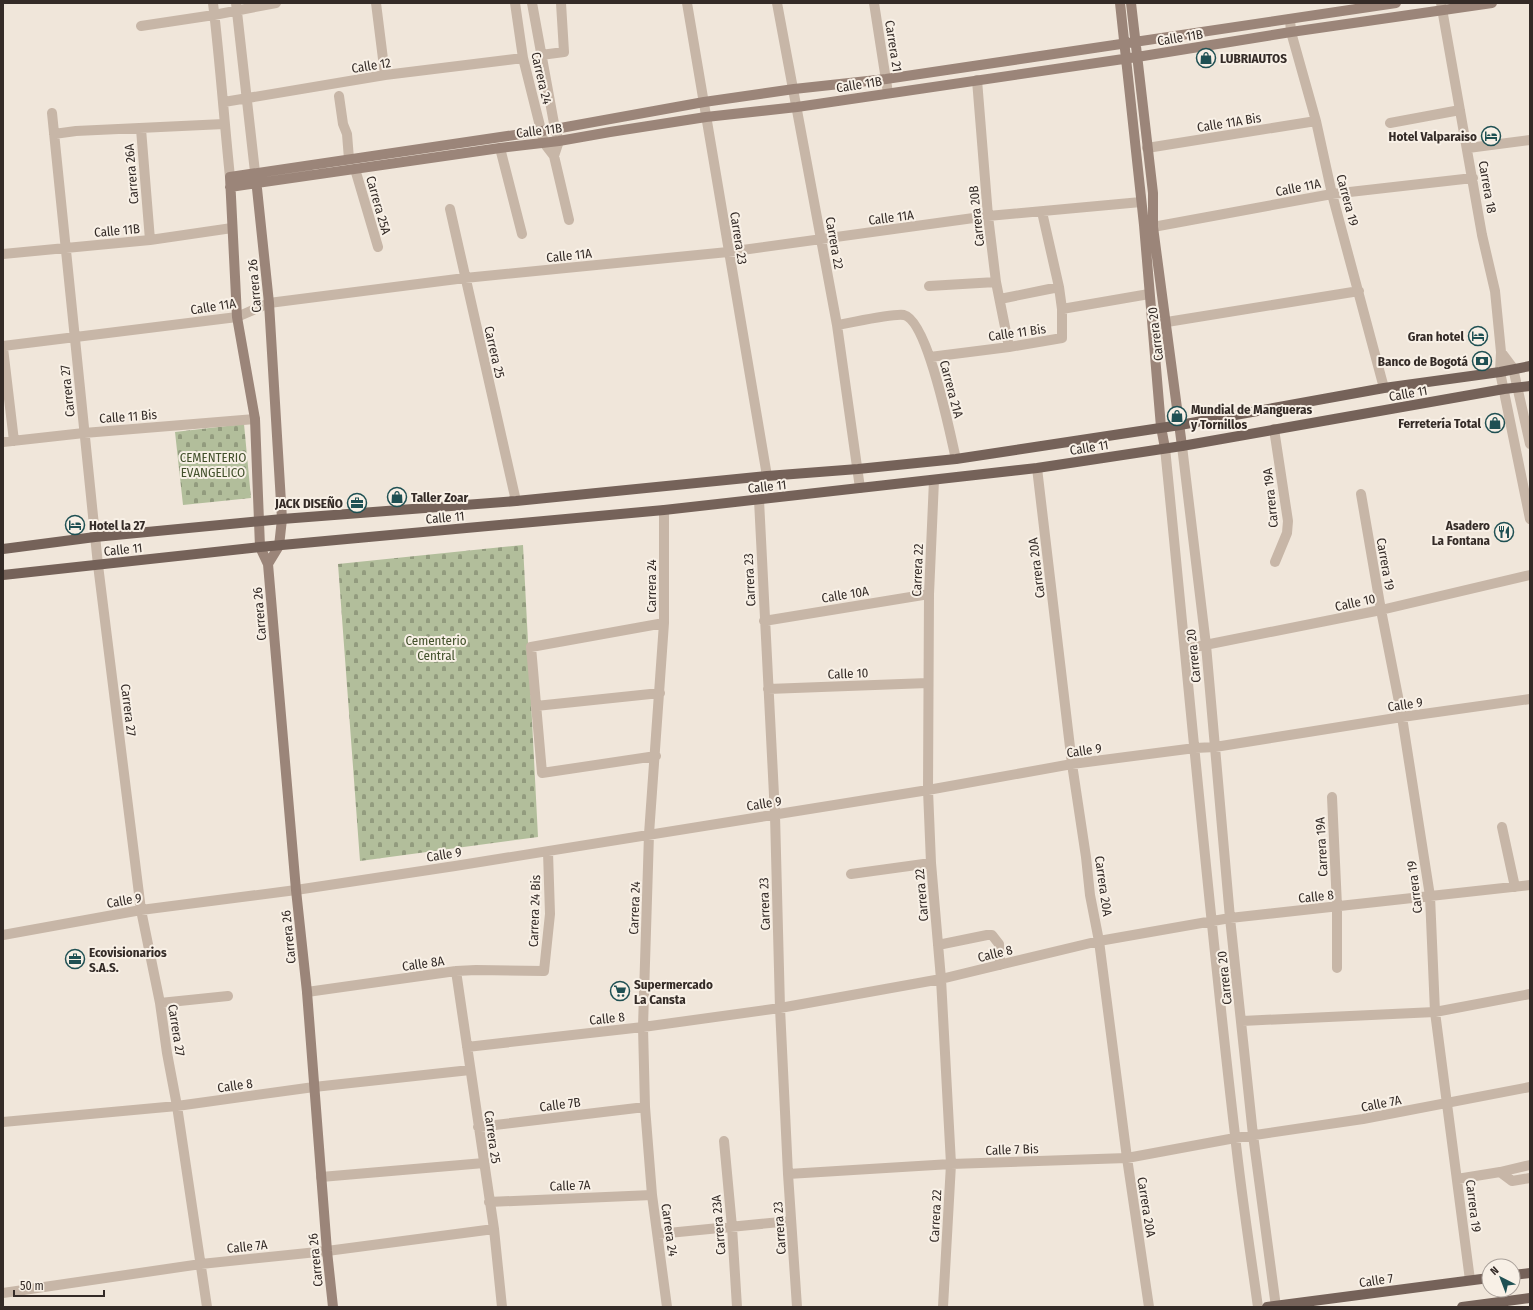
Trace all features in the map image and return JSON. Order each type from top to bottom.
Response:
[{"type":"main road","name":"Calle 11","points":[[3,549],[95,537],[282,519],[516,501],[956,459],[1180,425],[1384,388],[1500,372],[1513,368],[1530,366]]},
{"type":"main road","name":"Calle 11","points":[[3,575],[260,547],[664,510],[1037,468],[1182,446],[1504,389],[1530,386]]},
{"type":"main road","name":"Calle 7","points":[[1267,1307],[1481,1279]]},
{"type":"main road","points":[[1462,1307],[1530,1298]]},
{"type":"street","name":"Carrera 26","points":[[213,3],[224,102],[224,124],[230,177],[237,317],[255,419],[260,547],[268,564],[296,890],[307,992],[327,1251],[333,1307]]},
{"type":"street","points":[[141,26],[214,15],[236,6],[276,3]]},
{"type":"street","points":[[376,3],[385,76]]},
{"type":"street","name":"Carrera 24","points":[[515,3],[523,58],[544,143],[554,156],[570,220]]},
{"type":"street","name":"Carrera 24","points":[[532,3],[555,129],[560,142]]},
{"type":"street","points":[[541,55],[564,52],[561,3]]},
{"type":"street","name":"Carrera 23","points":[[687,3],[766,476]]},
{"type":"street","name":"Carrera 22","points":[[777,3],[837,325],[860,488]]},
{"type":"street","name":"Carrera 21","points":[[874,3],[888,93]]},
{"type":"street","name":"Carrera 20","points":[[1120,3],[1141,202],[1161,427],[1165,448],[1211,922],[1235,1138],[1258,1307]]},
{"type":"street","name":"Carrera 20","points":[[1131,3],[1153,193],[1153,227],[1167,322],[1206,645],[1230,918],[1253,1135],[1276,1307]]},
{"type":"street","name":"Calle 11B","points":[[230,177],[255,172],[555,129],[704,102],[794,89],[886,79],[1396,3]]},
{"type":"street","name":"Calle 11B","points":[[230,187],[500,148],[560,142],[610,132],[706,117],[796,107],[1137,57],[1441,6],[1492,3]]},
{"type":"street","name":"Carrera 26","points":[[236,6],[255,172],[258,184],[269,303],[282,519],[279,546],[268,564]]},
{"type":"street","name":"Carrera 18","points":[[1441,6],[1468,148],[1482,235],[1495,291],[1501,352],[1500,372],[1530,519]]},
{"type":"street","name":"Carrera 19","points":[[1290,19],[1291,32],[1316,121],[1332,194],[1384,388]]},
{"type":"street","name":"Calle 12","points":[[224,102],[385,76],[523,58]]},
{"type":"street","name":"Carrera 20B","points":[[977,80],[988,216],[996,282],[1009,347]]},
{"type":"street","points":[[339,96],[343,124],[347,134],[349,159]]},
{"type":"street","points":[[1390,123],[1460,110]]},
{"type":"street","name":"Carrera 27","points":[[52,114],[98,565],[141,910],[160,1003],[207,1307]]},
{"type":"street","name":"Calle 11A Bis","points":[[1147,148],[1316,121]]},
{"type":"street","points":[[54,134],[76,131],[224,124]]},
{"type":"street","name":"Carrera 26A","points":[[141,129],[150,240]]},
{"type":"street","points":[[1468,148],[1530,140]]},
{"type":"street","points":[[554,156],[560,142]]},
{"type":"street","points":[[500,148],[522,234]]},
{"type":"street","name":"Carrera 25A","points":[[355,169],[378,247]]},
{"type":"street","name":"Calle 11A","points":[[1153,227],[1332,194],[1473,178]]},
{"type":"street","name":"Calle 11A","points":[[3,347],[237,317],[269,303],[465,278],[728,252],[821,238],[920,227],[988,216],[1141,202]]},
{"type":"street","name":"Carrera 25","points":[[450,209],[516,501]]},
{"type":"street","points":[[1042,212],[1059,288],[1062,309],[1149,294]]},
{"type":"street","name":"Calle 11B","points":[[3,254],[150,240],[232,228]]},
{"type":"street","points":[[929,286],[996,282]]},
{"type":"street","points":[[1000,299],[1059,288]]},
{"type":"street","points":[[1167,322],[1359,291]]},
{"type":"street","name":"Calle 11 Bis","points":[[930,357],[1009,347],[1062,338],[1062,309]]},
{"type":"street","name":"Carrera 21A","points":[[837,325],[902,315],[910,318],[918,328],[930,357],[956,459]]},
{"type":"street","points":[[3,347],[14,441]]},
{"type":"street","points":[[1501,352],[1513,368],[1530,444]]},
{"type":"street","name":"Calle 11 Bis","points":[[3,442],[84,433],[255,419]]},
{"type":"street","name":"Carrera 19A","points":[[1274,429],[1288,521],[1287,533],[1275,562]]},
{"type":"street","name":"Carrera 20A","points":[[1037,468],[1072,764],[1086,857],[1090,895],[1099,941],[1127,1158],[1149,1307]]},
{"type":"street","name":"Carrera 22","points":[[934,480],[928,683],[928,790],[931,863],[941,979],[951,1164],[943,1307]]},
{"type":"street","name":"Carrera 19","points":[[1361,494],[1381,610],[1402,718],[1430,896],[1435,1012],[1470,1280]]},
{"type":"street","name":"Carrera 23","points":[[759,500],[775,815],[780,1008],[788,1174],[797,1307]]},
{"type":"street","name":"Carrera 24","points":[[664,510],[664,623],[656,756],[649,834],[643,1027],[645,1107],[652,1195],[667,1307]]},
{"type":"street","name":"Calle 10","points":[[1185,649],[1381,610],[1530,575]]},
{"type":"street","name":"Calle 10A","points":[[764,621],[930,594]]},
{"type":"street","points":[[656,756],[542,773],[531,647],[664,623]]},
{"type":"street","name":"Calle 10","points":[[768,689],[928,683]]},
{"type":"street","points":[[536,706],[660,693]]},
{"type":"street","name":"Calle 9","points":[[3,935],[141,910],[296,890],[548,852],[649,834],[928,790],[1072,764],[1195,748],[1215,747],[1530,699]]},
{"type":"street","name":"Carrera 19A","points":[[1332,797],[1337,906],[1337,968]]},
{"type":"street","points":[[1502,827],[1515,887]]},
{"type":"street","name":"Carrera 24 Bis","points":[[544,971],[550,914],[548,852]]},
{"type":"street","points":[[851,874],[931,863]]},
{"type":"street","name":"Calle 8","points":[[467,1047],[643,1027],[780,1008],[941,979],[1099,941],[1230,918],[1530,885]]},
{"type":"street","points":[[938,945],[987,934],[992,935],[999,944],[1000,965]]},
{"type":"street","name":"Carrera 25","points":[[456,971],[494,1229],[502,1307]]},
{"type":"street","name":"Calle 8A","points":[[307,992],[456,971],[544,971]]},
{"type":"street","points":[[1242,1021],[1435,1012],[1530,994]]},
{"type":"street","points":[[160,1003],[228,996]]},
{"type":"street","name":"Calle 8","points":[[3,1122],[177,1106],[314,1087],[470,1070]]},
{"type":"street","name":"Calle 7A","points":[[1235,1138],[1363,1119],[1530,1087]]},
{"type":"street","name":"Calle 7B","points":[[478,1127],[645,1107]]},
{"type":"street","name":"Calle 7 Bis","points":[[788,1174],[951,1164],[1127,1158],[1235,1138]]},
{"type":"street","name":"Carrera 23A","points":[[724,1141],[732,1227],[737,1307]]},
{"type":"street","points":[[321,1177],[484,1163]]},
{"type":"street","points":[[1458,1179],[1530,1166]]},
{"type":"street","points":[[1500,1172],[1512,1181],[1530,1178]]},
{"type":"street","name":"Calle 7A","points":[[489,1202],[652,1195]]},
{"type":"street","points":[[658,1234],[791,1221]]},
{"type":"street","name":"Calle 7A","points":[[3,1293],[200,1264],[327,1251],[494,1229]]},
{"type":"green space","name":"CEMENTERIO EVANGELICO","points":[[244,424],[251,498],[183,505],[175,432]]},
{"type":"green space","name":"Cementerio Central","points":[[523,545],[538,837],[360,861],[338,564]]},
{"type":"place","name":"LUBRIAUTOS","points":[[1206,58]]},
{"type":"place","name":"Hotel Valparaiso","points":[[1491,136]]},
{"type":"place","name":"Gran hotel","points":[[1478,336]]},
{"type":"place","name":"Banco de Bogotá","points":[[1482,361]]},
{"type":"place","name":"Mundial de Mangueras y Tornillos","points":[[1177,416]]},
{"type":"place","name":"Ferretería Total","points":[[1495,423]]},
{"type":"place","name":"Taller Zoar","points":[[397,497]]},
{"type":"place","name":"JACK DISEÑO","points":[[357,503]]},
{"type":"place","name":"Hotel la 27","points":[[75,525]]},
{"type":"place","name":"Asadero La Fontana","points":[[1504,532]]},
{"type":"place","name":"Ecovisionarios S.A.S.","points":[[75,959]]},
{"type":"place","name":"Supermercado La Cansta","points":[[620,991]]}]
